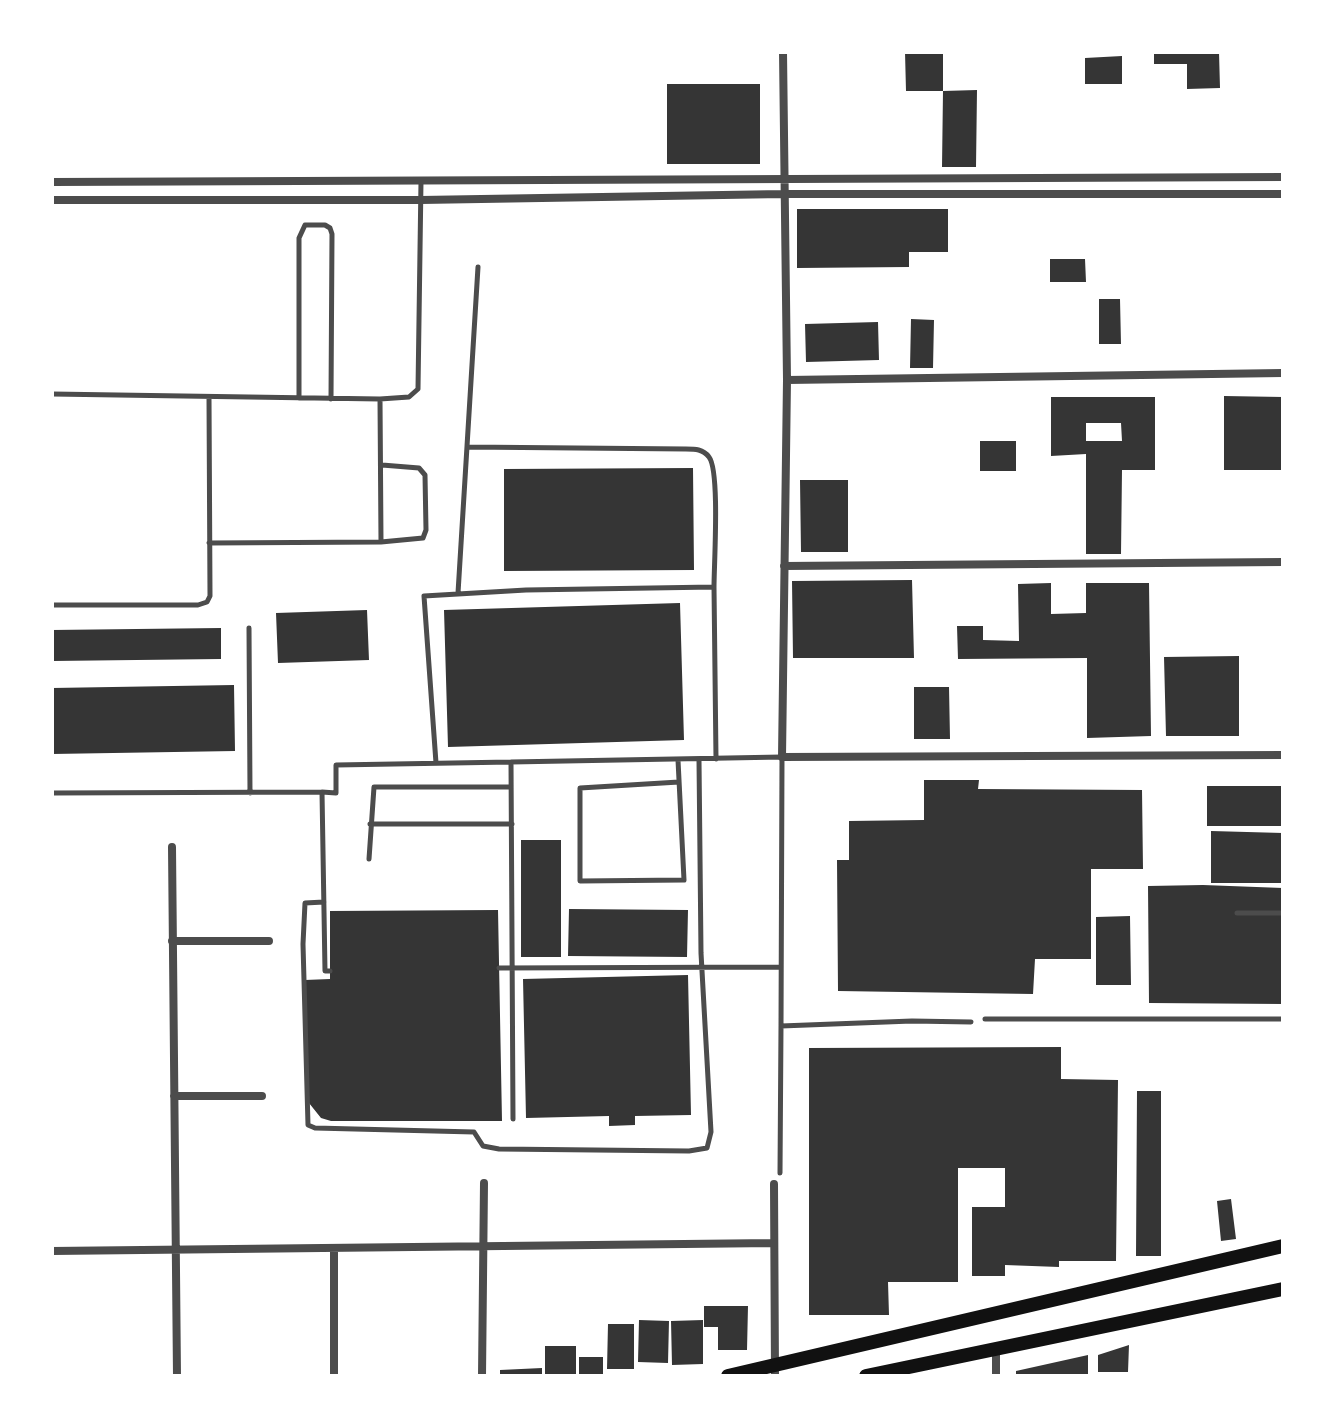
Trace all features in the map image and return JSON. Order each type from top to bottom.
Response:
[{"type":"main road","points":[[728,1376],[775,1370],[1283,1246]]},
{"type":"main road","points":[[866,1376],[1283,1289]]},
{"type":"street","points":[[783,52],[787,380],[782,757],[1283,755]]},
{"type":"street","points":[[52,182],[1283,177]]},
{"type":"street","points":[[1050,178],[1051,194]]},
{"type":"street","points":[[52,200],[421,200],[783,194],[1283,194]]},
{"type":"street","points":[[787,380],[1283,373]]},
{"type":"street","points":[[784,566],[1283,562]]},
{"type":"street","points":[[172,847],[177,1376]]},
{"type":"street","points":[[172,941],[269,941]]},
{"type":"street","points":[[174,1096],[262,1096]]},
{"type":"street","points":[[482,1376],[484,1183]]},
{"type":"street","points":[[774,1184],[775,1370]]},
{"type":"street","points":[[52,1251],[774,1243]]},
{"type":"street","points":[[334,1249],[334,1376]]},
{"type":"street","points":[[996,1348],[996,1376]]},
{"type":"lane","points":[[52,394],[331,399],[409,397],[418,389],[421,181]]},
{"type":"lane","points":[[299,398],[299,238],[305,225],[325,225],[332,234],[331,399]]},
{"type":"lane","points":[[458,593],[478,267]]},
{"type":"lane","points":[[52,605],[198,605],[207,602],[210,596],[209,397]]},
{"type":"lane","points":[[380,399],[381,542]]},
{"type":"lane","points":[[467,447],[686,449],[706,454],[713,466],[714,487],[716,759]]},
{"type":"lane","points":[[209,543],[381,542],[423,538],[426,530],[425,475],[419,468],[382,465]]},
{"type":"lane","points":[[436,763],[424,596],[714,587]]},
{"type":"lane","points":[[249,628],[250,793]]},
{"type":"lane","points":[[52,793],[336,793],[336,765],[782,757],[780,1173]]},
{"type":"lane","points":[[678,760],[684,880],[580,881],[580,788],[679,782]]},
{"type":"lane","points":[[324,902],[305,903],[303,944],[307,1122],[315,1128],[474,1132],[483,1146],[499,1149],[689,1151],[707,1148],[711,1132],[702,969],[699,760]]},
{"type":"lane","points":[[511,762],[513,1119]]},
{"type":"lane","points":[[369,859],[374,787],[511,787]]},
{"type":"lane","points":[[322,792],[325,971],[330,971]]},
{"type":"lane","points":[[370,824],[512,824]]},
{"type":"lane","points":[[1237,913],[1283,913]]},
{"type":"lane","points":[[499,968],[781,967]]},
{"type":"lane","points":[[985,1019],[1283,1019]]},
{"type":"lane","points":[[781,1026],[971,1022]]},
{"type":"building","points":[[905,52],[943,52],[943,91],[906,91]]},
{"type":"building","points":[[1154,52],[1219,52],[1220,88],[1187,89],[1187,64],[1154,64]]},
{"type":"building","points":[[1122,56],[1122,84],[1085,84],[1085,58]]},
{"type":"building","points":[[667,84],[760,84],[760,164],[667,164]]},
{"type":"building","points":[[977,90],[976,167],[942,167],[943,91]]},
{"type":"building","points":[[797,209],[948,209],[948,252],[909,252],[909,267],[797,268]]},
{"type":"building","points":[[1050,259],[1085,259],[1086,282],[1050,282]]},
{"type":"building","points":[[1099,299],[1120,299],[1121,344],[1099,344]]},
{"type":"building","points":[[911,319],[934,320],[933,368],[910,368]]},
{"type":"building","points":[[878,322],[879,360],[806,362],[805,324]]},
{"type":"building","points":[[1224,396],[1283,397],[1283,470],[1224,470]]},
{"type":"building","points":[[1051,397],[1155,397],[1155,470],[1122,470],[1121,554],[1086,554],[1086,454],[1051,456]],"holes":[[[1086,423],[1121,423],[1122,441],[1086,441]]]},
{"type":"building","points":[[980,441],[1016,441],[1016,471],[980,471]]},
{"type":"building","points":[[693,468],[694,570],[504,571],[504,469]]},
{"type":"building","points":[[800,480],[848,480],[848,552],[801,552]]},
{"type":"building","points":[[912,580],[914,658],[793,658],[792,581]]},
{"type":"building","points":[[1051,583],[1051,614],[1086,613],[1086,583],[1149,583],[1151,736],[1087,738],[1087,658],[958,659],[957,626],[983,626],[983,640],[1019,641],[1018,584]]},
{"type":"building","points":[[680,603],[684,740],[448,747],[444,610]]},
{"type":"building","points":[[367,610],[369,660],[278,663],[276,613]]},
{"type":"building","points":[[221,628],[221,659],[52,661],[52,630]]},
{"type":"building","points":[[1239,656],[1239,736],[1166,736],[1164,657]]},
{"type":"building","points":[[234,685],[235,751],[52,754],[52,688]]},
{"type":"building","points":[[914,687],[949,687],[950,739],[914,739]]},
{"type":"building","points":[[924,780],[979,780],[978,789],[1142,790],[1143,869],[1091,869],[1091,959],[1035,959],[1033,994],[838,991],[837,860],[849,860],[849,821],[924,820]]},
{"type":"building","points":[[1207,786],[1283,786],[1283,826],[1207,826]]},
{"type":"building","points":[[1211,831],[1283,833],[1283,883],[1211,883]]},
{"type":"building","points":[[521,840],[561,840],[561,957],[521,957]]},
{"type":"building","points":[[1148,886],[1283,888],[1283,1004],[1149,1003]]},
{"type":"building","points":[[569,909],[688,910],[687,957],[568,956]]},
{"type":"building","points":[[498,910],[502,1121],[331,1121],[321,1118],[309,1103],[305,980],[330,979],[330,911]]},
{"type":"building","points":[[1130,916],[1131,985],[1096,985],[1096,917]]},
{"type":"building","points":[[688,975],[691,1115],[635,1116],[635,1125],[609,1126],[609,1116],[526,1118],[523,979]]},
{"type":"building","points":[[1061,1047],[1061,1079],[1118,1080],[1116,1261],[1059,1261],[1059,1267],[1005,1265],[1005,1276],[972,1276],[972,1207],[1005,1207],[1005,1168],[958,1168],[958,1282],[888,1282],[889,1315],[809,1315],[809,1048]]},
{"type":"building","points":[[1137,1091],[1161,1091],[1161,1256],[1136,1256]]},
{"type":"building","points":[[1231,1199],[1236,1239],[1221,1241],[1217,1201]]},
{"type":"building","points":[[704,1306],[748,1306],[747,1350],[718,1350],[718,1327],[704,1327]]},
{"type":"building","points":[[639,1320],[669,1321],[668,1363],[638,1362]]},
{"type":"building","points":[[703,1320],[703,1364],[672,1365],[671,1321]]},
{"type":"building","points":[[608,1324],[634,1324],[634,1369],[607,1369]]},
{"type":"building","points":[[1129,1345],[1128,1372],[1098,1372],[1098,1355]]},
{"type":"building","points":[[545,1346],[576,1346],[576,1376],[545,1376]]},
{"type":"building","points":[[1088,1355],[1088,1376],[1016,1376],[1016,1371]]},
{"type":"building","points":[[579,1357],[603,1357],[603,1376],[579,1376]]},
{"type":"building","points":[[542,1368],[542,1376],[500,1376],[500,1370]]}]
